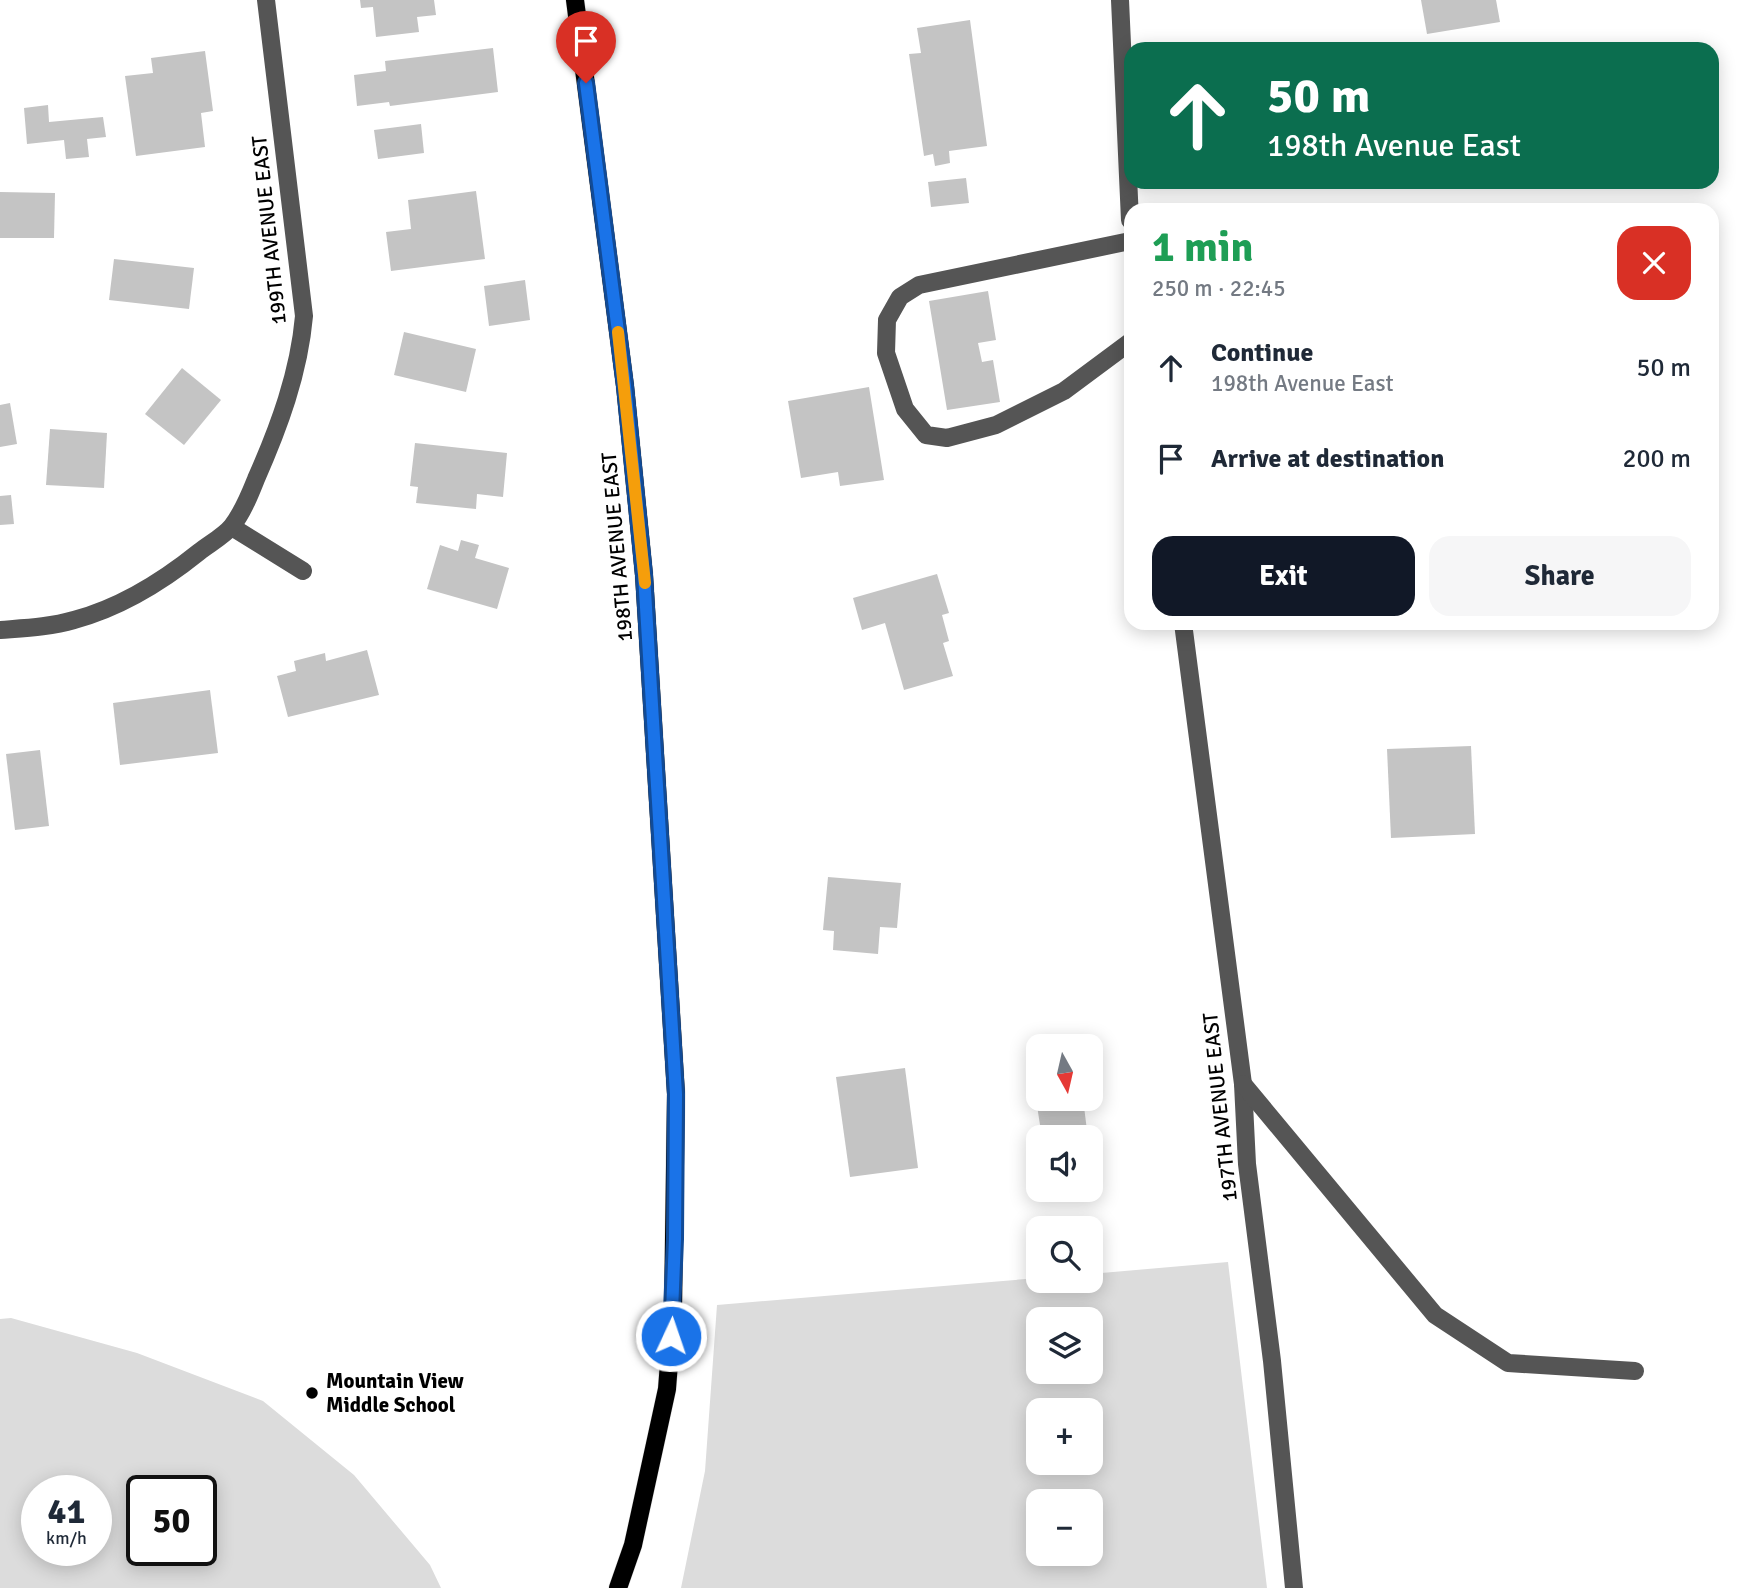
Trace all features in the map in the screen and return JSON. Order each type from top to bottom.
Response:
[{"type":"main road","name":"198TH AVENUE EAST","points":[[575,0],[625,386],[644,575],[676,1094],[674,1298],[667,1389],[633,1545],[618,1588]]},
{"type":"street","name":"199TH AVENUE EAST","points":[[232,527],[280,426],[302,344],[304,316],[266,0]]},
{"type":"street","points":[[1120,0],[1124,88]]},
{"type":"street","points":[[1124,242],[919,285],[900,296],[887,320],[887,353],[905,409],[926,435],[947,438],[996,425],[1064,391],[1124,346]]},
{"type":"street","points":[[0,630],[74,620],[99,611],[140,592],[232,527],[303,571]]},
{"type":"street","name":"197TH AVENUE EAST","points":[[1184,630],[1243,1084],[1247,1164],[1272,1361],[1294,1588]]},
{"type":"street","points":[[1243,1084],[1435,1315],[1508,1363],[1635,1371]]},
{"type":"shaded area","points":[[1228,1262],[1267,1588],[681,1588],[705,1471],[717,1305],[1026,1279],[1026,1293],[1103,1293],[1103,1273]]},
{"type":"shaded area","points":[[11,1318],[137,1353],[263,1401],[354,1475],[430,1565],[441,1588],[0,1588],[0,1319]]},
{"type":"building","points":[[360,0],[434,0],[436,15],[417,17],[419,32],[376,37],[373,7],[361,8]]},
{"type":"building","points":[[1421,0],[1496,0],[1500,22],[1427,34]]},
{"type":"building","points":[[970,20],[987,146],[949,151],[950,163],[935,166],[933,154],[924,156],[909,54],[921,53],[917,28]]},
{"type":"building","points":[[493,48],[498,92],[390,106],[389,102],[357,106],[354,75],[386,71],[385,61]]},
{"type":"building","points":[[205,51],[213,111],[201,113],[205,147],[136,156],[125,76],[153,73],[151,58]]},
{"type":"building","points":[[48,105],[49,122],[103,117],[106,137],[87,139],[89,157],[66,159],[64,140],[27,144],[24,108]]},
{"type":"building","points":[[421,124],[424,153],[378,159],[374,130]]},
{"type":"building","points":[[966,178],[969,203],[931,207],[928,182]]},
{"type":"building","points":[[476,191],[485,259],[391,271],[386,232],[411,229],[408,200]]},
{"type":"building","points":[[0,192],[55,193],[54,238],[0,238]]},
{"type":"building","points":[[114,259],[194,268],[189,309],[109,300]]},
{"type":"building","points":[[525,280],[530,320],[489,326],[484,286]]},
{"type":"building","points":[[988,291],[996,340],[978,343],[982,362],[993,360],[1000,402],[947,410],[929,301]]},
{"type":"building","points":[[404,332],[476,349],[466,392],[394,375]]},
{"type":"building","points":[[182,368],[221,400],[184,445],[145,414]]},
{"type":"building","points":[[869,387],[884,480],[840,486],[838,472],[801,478],[788,401]]},
{"type":"building","points":[[10,403],[17,444],[0,447],[0,405]]},
{"type":"building","points":[[50,429],[107,433],[104,488],[46,485]]},
{"type":"building","points":[[415,443],[507,453],[503,497],[477,494],[476,509],[416,503],[418,487],[410,486]]},
{"type":"building","points":[[11,495],[14,524],[0,525],[0,496]]},
{"type":"building","points":[[461,540],[479,545],[475,558],[509,568],[497,609],[427,589],[440,545],[458,551]]},
{"type":"building","points":[[937,574],[949,613],[942,615],[949,641],[943,643],[953,676],[904,690],[885,623],[862,630],[853,598]]},
{"type":"building","points":[[367,650],[379,695],[288,717],[277,676],[296,671],[294,661],[325,653],[326,661]]},
{"type":"building","points":[[210,690],[218,753],[120,765],[113,703]]},
{"type":"building","points":[[1471,746],[1475,834],[1391,838],[1387,749]]},
{"type":"building","points":[[40,750],[49,826],[15,830],[6,754]]},
{"type":"building","points":[[828,877],[901,883],[897,928],[880,927],[878,954],[833,950],[834,931],[823,930]]},
{"type":"building","points":[[905,1068],[918,1168],[850,1177],[836,1077]]},
{"type":"building","points":[[1038,1111],[1085,1111],[1086,1125],[1040,1125]]},
{"type":"slow traffic","points":[[618,332],[645,583]]},
{"type":"place","name":"Mountain View Middle School","points":[[312,1393]]},
{"type":"route","points":[[586,83],[625,386],[644,575],[676,1094],[671,1336]]}]
